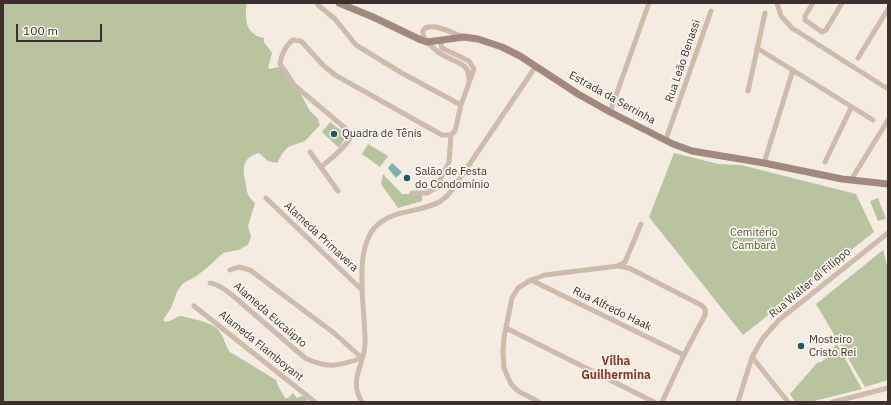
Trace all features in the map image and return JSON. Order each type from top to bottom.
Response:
[{"type":"street","points":[[339,3],[427,42]]},
{"type":"street","points":[[610,112],[649,3]]},
{"type":"street","points":[[777,3],[781,16],[792,28],[888,89]]},
{"type":"street","points":[[813,3],[805,16],[805,20],[822,32],[826,30],[840,4]]},
{"type":"street","points":[[318,5],[335,19],[356,45],[400,72],[461,105]]},
{"type":"street","points":[[858,58],[888,9]]},
{"type":"street","name":"Rua Leão Benassi","points":[[666,139],[711,11]]},
{"type":"street","points":[[748,91],[765,13]]},
{"type":"street","points":[[464,37],[442,29],[428,28],[423,33],[423,36],[427,42],[442,54],[465,67],[468,71],[469,82]]},
{"type":"street","name":"Estrada da Serrinha","points":[[427,42],[464,37],[478,39],[502,47],[536,66],[578,94],[610,112],[684,148],[696,152],[764,163],[851,180],[888,184]]},
{"type":"street","points":[[321,167],[347,143],[351,133],[294,85],[280,64],[289,43],[293,40],[301,41],[323,65],[336,75],[442,136],[451,135]]},
{"type":"street","points":[[412,193],[427,193],[434,189],[449,162],[451,135],[455,131],[461,105],[474,69],[469,61],[442,48],[441,44],[443,40]]},
{"type":"street","points":[[757,48],[851,108],[873,120]]},
{"type":"street","points":[[362,402],[356,385],[357,375],[365,346],[362,266],[365,247],[370,233],[381,221],[404,212],[431,206],[443,200],[452,190],[536,66]]},
{"type":"street","points":[[764,163],[793,70]]},
{"type":"street","points":[[825,162],[851,108]]},
{"type":"street","points":[[851,180],[888,120]]},
{"type":"street","points":[[310,152],[338,191]]},
{"type":"street","name":"Alameda Primavera","points":[[266,198],[362,290]]},
{"type":"street","points":[[618,266],[625,262],[640,224]]},
{"type":"street","name":"Rua Walter di Filippo","points":[[738,402],[752,357],[763,338],[779,320],[888,233]]},
{"type":"street","points":[[539,402],[518,391],[511,384],[504,368],[503,352],[512,298],[518,288],[531,280],[545,275],[618,266],[629,268],[704,308],[705,315],[662,402]]},
{"type":"street","points":[[230,270],[239,267],[250,270],[334,333],[362,358]]},
{"type":"street","name":"Rua Alfredo Haak","points":[[531,280],[684,356]]},
{"type":"street","name":"Alameda Eucalipto","points":[[210,283],[221,286],[304,358],[319,365],[333,366],[362,358]]},
{"type":"street","name":"Alameda Flamboyant","points":[[194,306],[315,402]]},
{"type":"street","points":[[506,328],[654,402]]},
{"type":"street","points":[[752,357],[788,402]]},
{"type":"street","points":[[832,402],[888,388]]},
{"type":"green space","points":[[3,3],[247,3],[246,20],[250,30],[253,34],[264,38],[264,42],[272,53],[268,68],[278,67],[287,69],[310,111],[318,119],[320,125],[305,141],[288,147],[277,163],[268,161],[259,153],[247,160],[244,166],[244,175],[247,193],[255,203],[248,226],[251,237],[248,245],[238,250],[223,253],[195,277],[182,284],[177,292],[171,308],[163,320],[165,322],[182,316],[212,325],[220,332],[230,352],[276,380],[285,398],[288,398],[293,393],[297,398],[301,396],[307,397],[307,402],[3,402]]},
{"type":"green space","name":"Quadra de Tênis","points":[[330,122],[347,135],[339,148],[322,132]]},
{"type":"green space","points":[[368,144],[388,156],[380,167],[362,154]]},
{"type":"green space","name":"Cemitério Cambará","points":[[674,153],[718,164],[741,165],[856,194],[874,232],[743,335],[649,217]]},
{"type":"green space","points":[[383,174],[402,194],[422,194],[422,201],[398,208],[381,184]]},
{"type":"green space","points":[[878,198],[886,219],[878,221],[870,201]]},
{"type":"green space","points":[[883,250],[888,269],[888,380],[865,387],[816,304]]},
{"type":"green space","points":[[837,344],[862,389],[810,402],[795,402],[790,394],[817,363],[821,362],[830,355],[829,352]]},
{"type":"water","points":[[392,163],[402,172],[396,178],[388,168]]},
{"type":"place","name":"Quadra de Tênis","points":[[334,134]]},
{"type":"place","name":"Salão de Festa do Condomínio","points":[[407,178]]},
{"type":"place","name":"Mosteiro Cristo Rei","points":[[801,346]]},
{"type":"district","name":"Vilha Guilhermina","points":[[616,369]]}]
